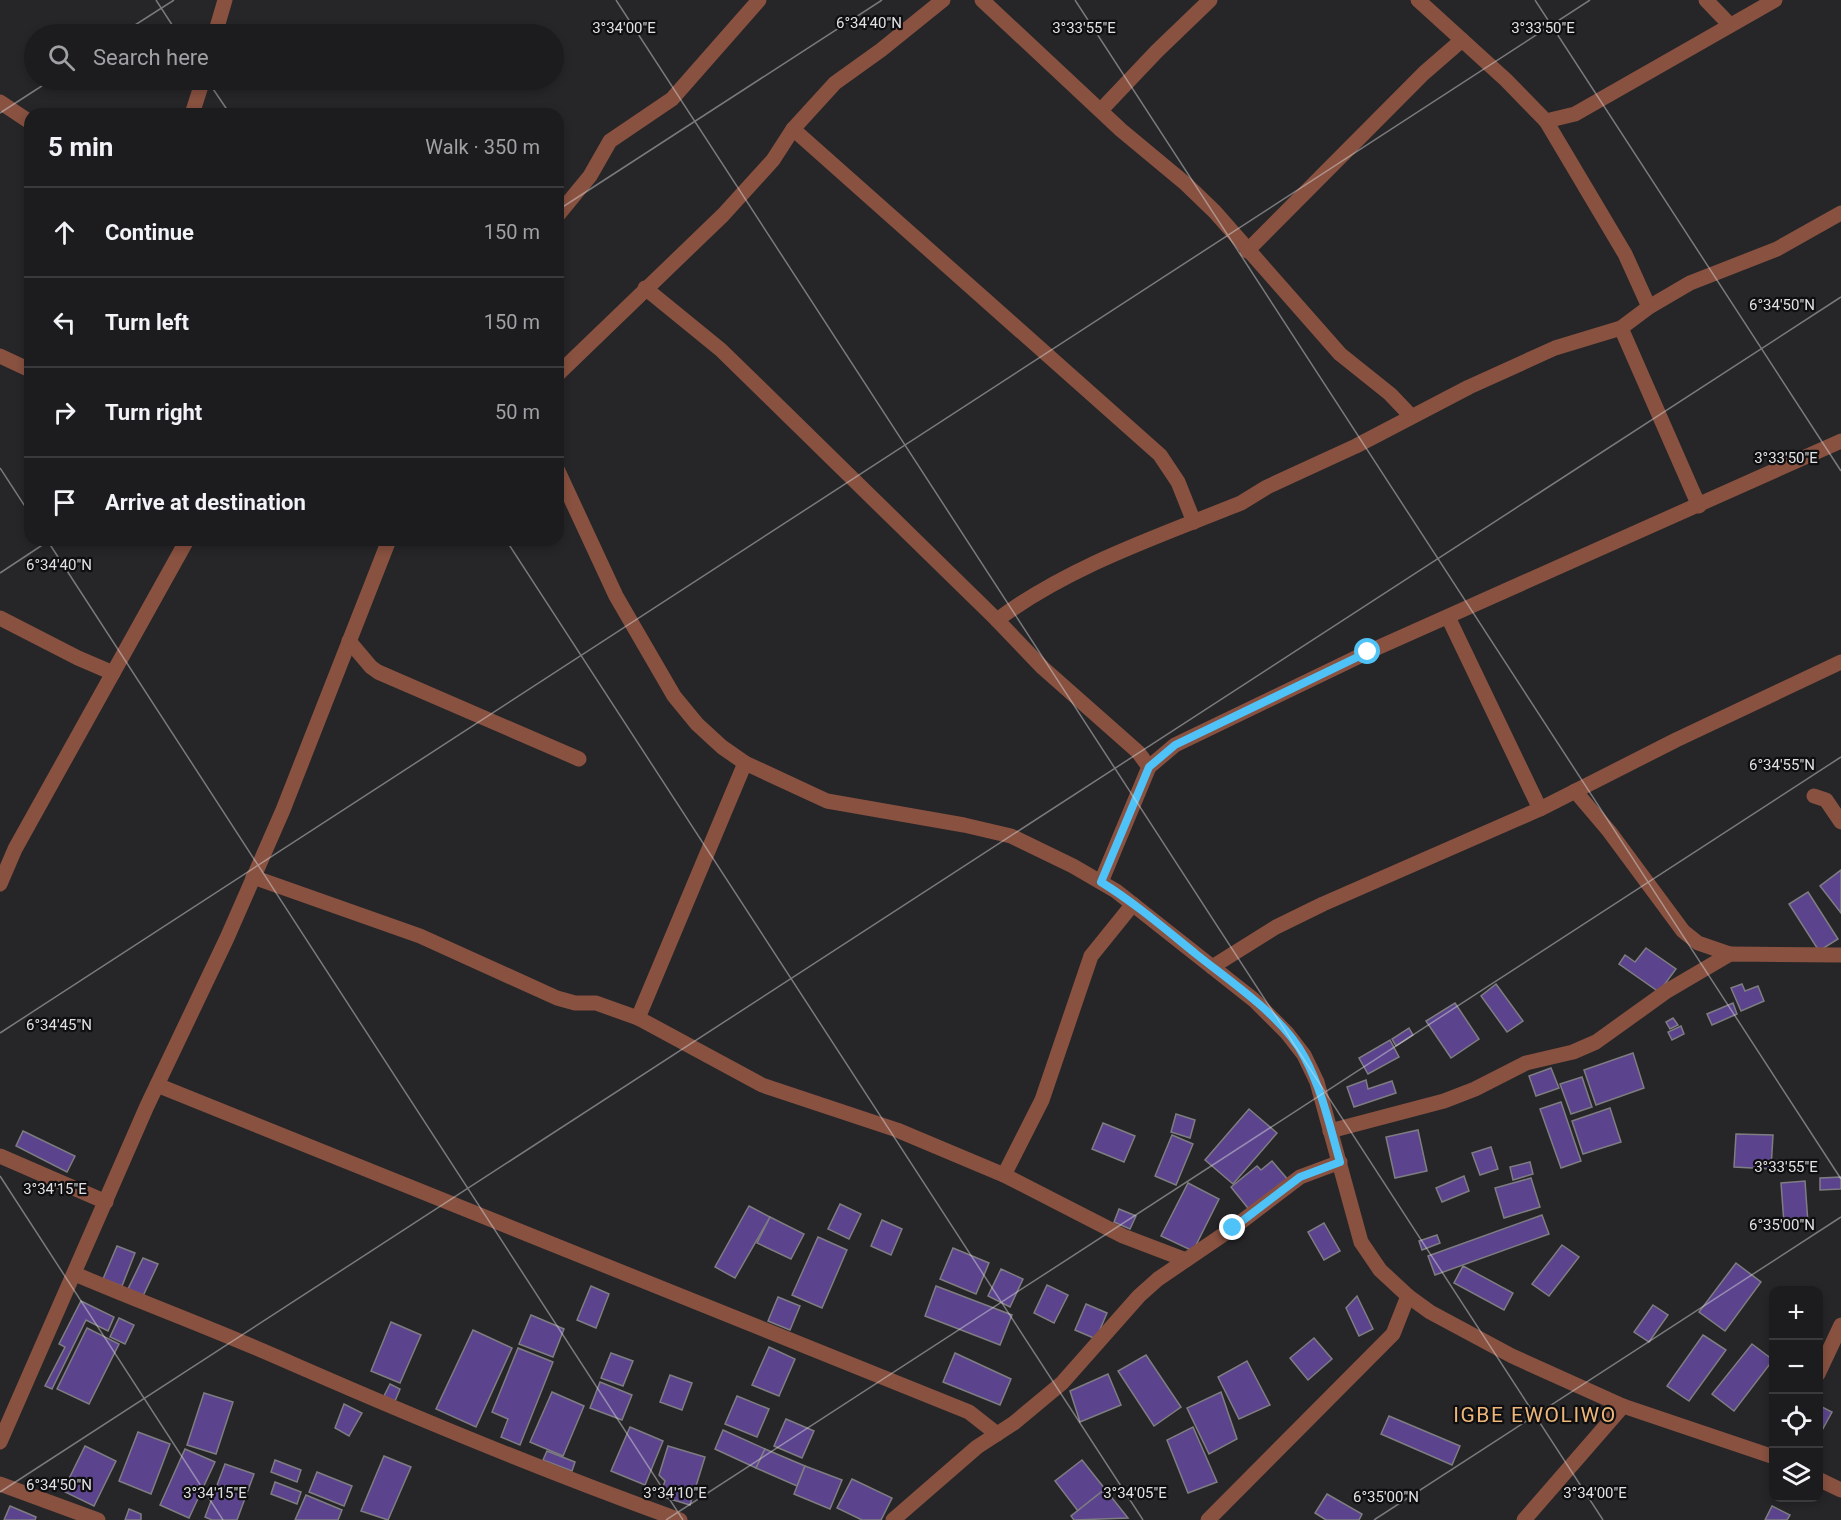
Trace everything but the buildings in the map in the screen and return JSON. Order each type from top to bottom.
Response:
[{"type":"street","points":[[218,24],[225,0]]},
{"type":"street","points":[[564,208],[590,176],[610,141],[672,99],[759,0]]},
{"type":"street","points":[[564,368],[723,214],[773,160],[794,129],[835,83],[881,50],[943,0]]},
{"type":"street","points":[[982,0],[1215,212],[1340,354],[1390,394],[1411,416]]},
{"type":"street","points":[[1101,110],[1156,51],[1210,0]]},
{"type":"street","points":[[1418,0],[1506,80],[1546,121],[1625,254],[1649,307]]},
{"type":"street","points":[[1706,0],[1730,25]]},
{"type":"street","points":[[1546,121],[1575,114],[1775,0]]},
{"type":"street","points":[[1247,251],[1424,73],[1462,40]]},
{"type":"street","points":[[194,108],[200,90]]},
{"type":"street","points":[[0,102],[24,119]]},
{"type":"street","points":[[794,129],[1160,455],[1178,482],[1194,522]]},
{"type":"street","points":[[997,620],[1026,600],[1076,573],[1242,503],[1267,487],[1554,348],[1621,328],[1649,307],[1690,283],[1777,249],[1841,213]]},
{"type":"street","points":[[645,288],[721,350],[997,620],[1043,668],[1138,752],[1149,767]]},
{"type":"street","points":[[1621,328],[1699,506]]},
{"type":"street","points":[[0,356],[24,367]]},
{"type":"street","points":[[1101,882],[1149,767],[1175,745],[1368,652],[1841,441]]},
{"type":"street","points":[[564,484],[616,596],[674,696],[697,724],[722,747],[745,763],[827,801],[964,825],[1011,836],[1101,882],[1133,904],[1254,1000],[1287,1033],[1304,1056],[1317,1082],[1361,1242],[1380,1270],[1408,1296],[1430,1312],[1512,1356],[1623,1406],[1769,1456]]},
{"type":"street","points":[[0,884],[15,849],[184,546]]},
{"type":"street","points":[[0,1442],[157,1085],[253,877],[387,546]]},
{"type":"street","points":[[1448,617],[1540,809]]},
{"type":"street","points":[[0,618],[112,673]]},
{"type":"street","points":[[349,641],[378,672],[579,759]]},
{"type":"street","points":[[1212,967],[1276,927],[1323,904],[1540,809],[1676,740],[1841,662]]},
{"type":"street","points":[[638,1018],[745,763]]},
{"type":"street","points":[[1575,791],[1609,831],[1683,931],[1698,943],[1730,954],[1841,955]]},
{"type":"street","points":[[1814,796],[1826,800],[1841,822]]},
{"type":"street","points":[[253,877],[420,936],[557,998],[575,1003],[596,1003],[638,1018],[762,1085],[897,1130],[1004,1175],[1123,1236],[1186,1260]]},
{"type":"street","points":[[1004,1175],[1042,1100],[1091,956],[1133,904]]},
{"type":"street","points":[[1330,1131],[1444,1101],[1475,1089],[1526,1063],[1573,1052],[1596,1042],[1667,991],[1730,954]]},
{"type":"street","points":[[157,1085],[969,1412],[997,1434]]},
{"type":"street","points":[[0,1156],[106,1202]]},
{"type":"street","points":[[893,1520],[977,1447],[1062,1383],[1139,1296],[1300,1177],[1340,1162]]},
{"type":"street","points":[[75,1274],[292,1364],[384,1406],[510,1457],[680,1520]]},
{"type":"street","points":[[1208,1520],[1393,1334],[1408,1296]]},
{"type":"street","points":[[1823,1363],[1841,1325]]},
{"type":"street","points":[[1524,1520],[1623,1406]]},
{"type":"street","points":[[1823,1481],[1841,1490]]},
{"type":"street","points":[[0,1484],[98,1520]]},
{"type":"district","name":"IGBE EWOLIWO","points":[[1535,1415]]},
{"type":"route","points":[[1233,1228],[1300,1177],[1340,1162],[1317,1082],[1304,1056],[1287,1033],[1254,1000],[1133,904],[1101,882],[1149,767],[1160,756],[1175,745],[1368,652]]}]
